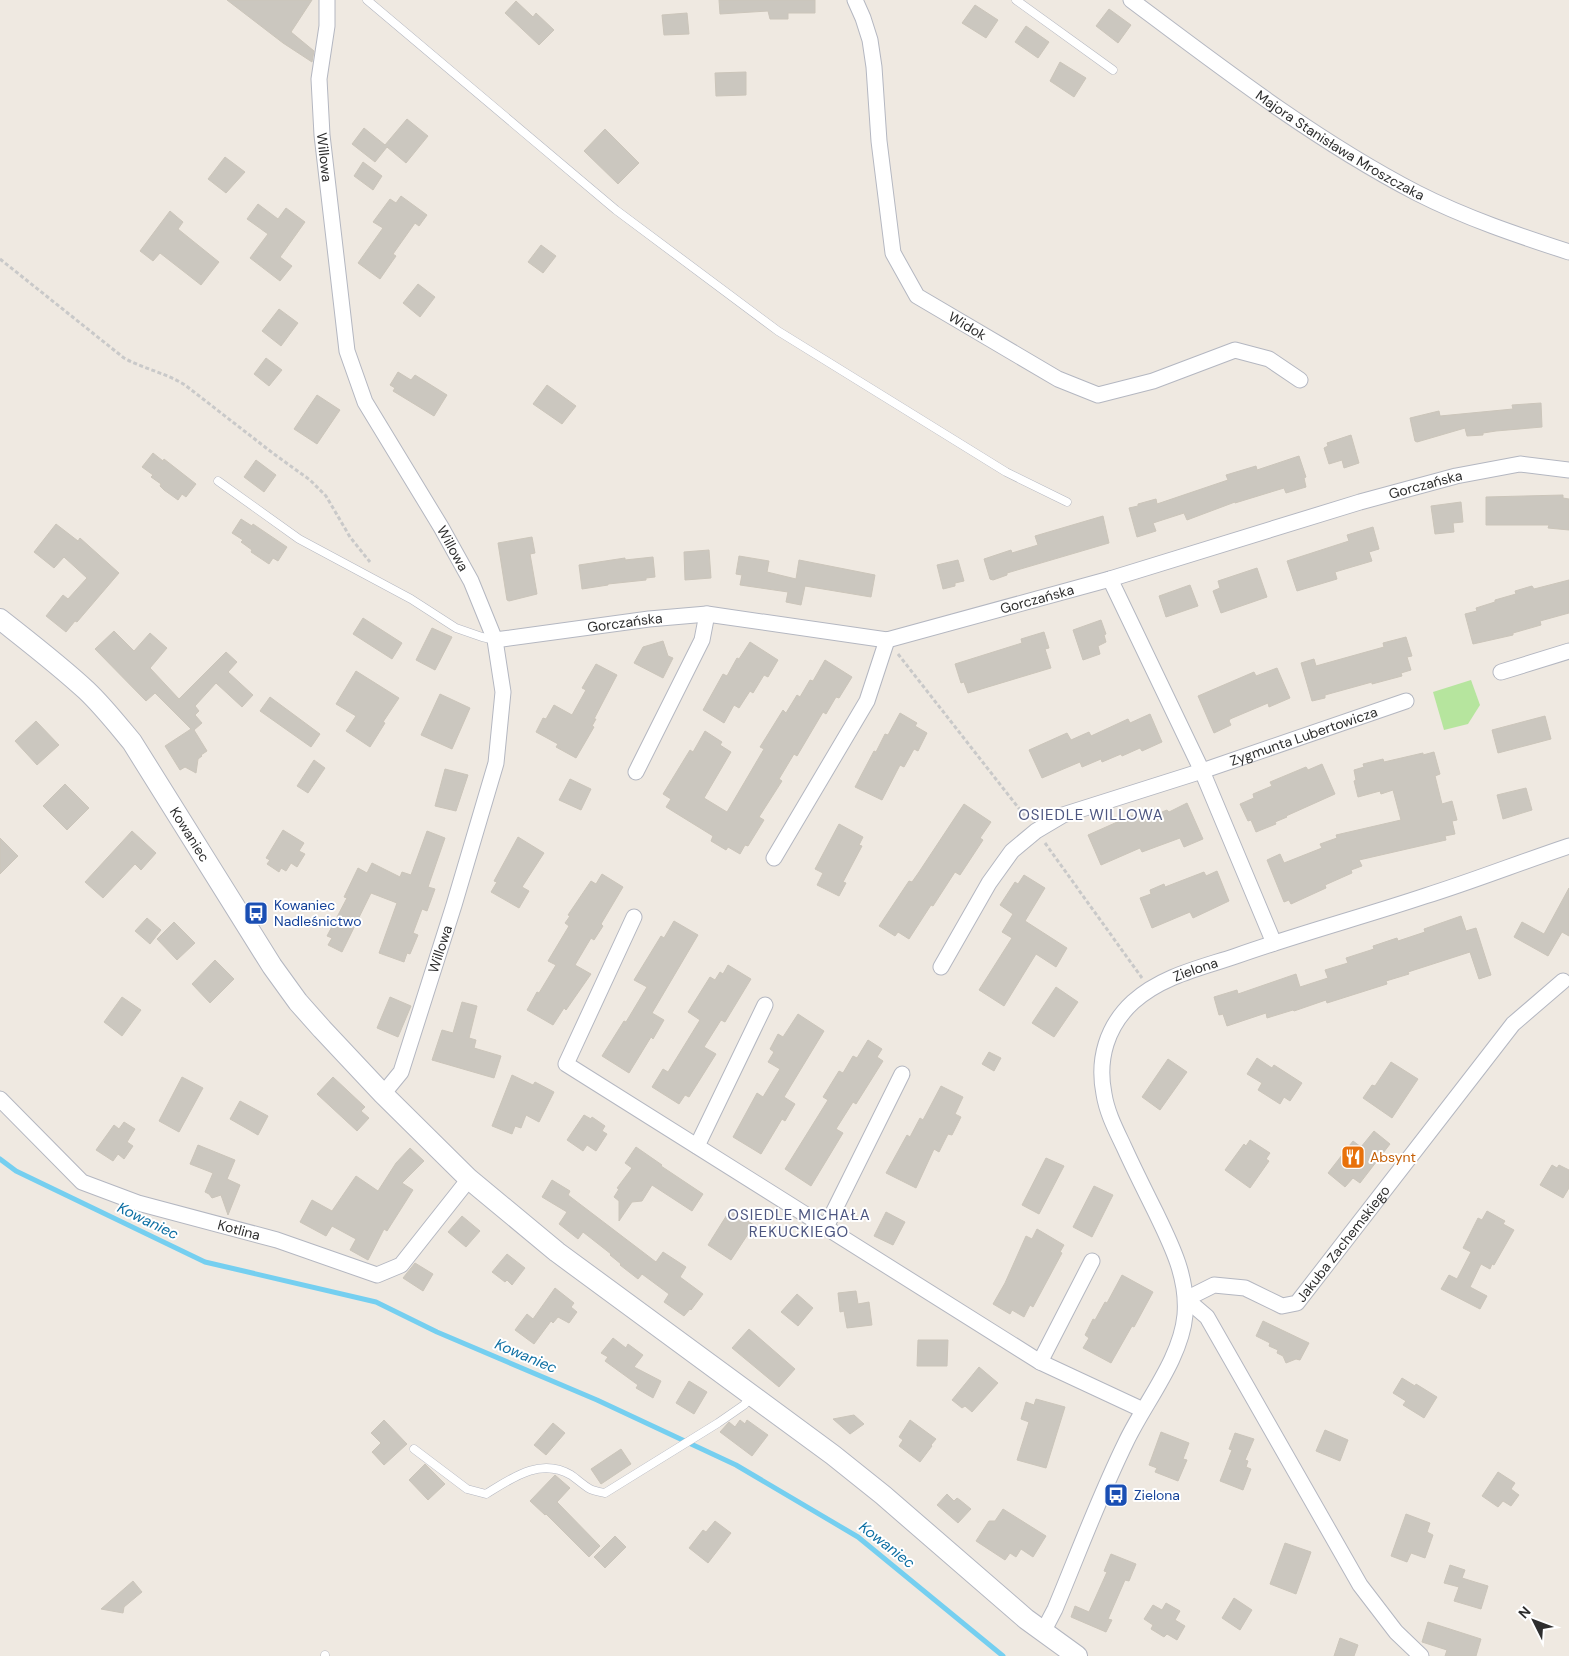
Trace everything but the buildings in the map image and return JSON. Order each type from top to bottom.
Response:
[{"type":"street","name":"Willowa","points":[[327,0],[327,26],[319,79],[323,145],[347,351],[365,402],[441,526],[467,573],[496,640],[503,692],[496,762],[454,905],[401,1072],[383,1094]]},
{"type":"street","name":"Widok","points":[[855,0],[870,40],[874,67],[879,141],[893,253],[918,296],[1058,379],[1098,395],[1153,381],[1235,350],[1269,359],[1300,380]]},
{"type":"street","name":"Majora Stanisława Mroszczaka","points":[[1131,0],[1267,99],[1319,135],[1367,164],[1458,212],[1500,230],[1569,252]]},
{"type":"street","name":"Gorczańska","points":[[496,640],[649,619],[707,614],[888,640],[1110,579],[1360,502],[1456,476],[1520,464],[1569,470]]},
{"type":"street","points":[[1110,579],[1202,771],[1274,943]]},
{"type":"street","points":[[636,772],[702,640],[707,614]]},
{"type":"street","name":"Kowaniec","points":[[0,619],[87,691],[108,713],[132,742],[272,966],[298,1002],[383,1094],[469,1179],[557,1252],[833,1455],[1043,1632],[1077,1656]]},
{"type":"street","points":[[774,858],[867,701],[888,640]]},
{"type":"street","points":[[1501,672],[1569,651]]},
{"type":"street","name":"Zygmunta Lubertowicza","points":[[941,967],[989,883],[1012,851],[1036,831],[1063,815],[1202,771],[1406,701]]},
{"type":"street","name":"Zielona","points":[[1043,1632],[1055,1609],[1125,1443],[1175,1354],[1182,1334],[1186,1299],[1181,1270],[1172,1246],[1109,1117],[1103,1094],[1102,1062],[1106,1043],[1112,1028],[1123,1013],[1150,989],[1174,977],[1274,943],[1425,896],[1569,846]]},
{"type":"street","points":[[634,917],[566,1064],[1040,1362],[1143,1410]]},
{"type":"street","name":"Jakuba Zachemskiego","points":[[1186,1299],[1214,1285],[1245,1288],[1282,1306],[1297,1303],[1513,1024],[1563,981]]},
{"type":"street","points":[[697,1146],[765,1005]]},
{"type":"street","points":[[826,1227],[902,1074]]},
{"type":"street","name":"Kotlina","points":[[0,1099],[82,1182],[138,1203],[278,1240],[377,1275],[401,1264],[469,1179]]},
{"type":"street","points":[[1040,1362],[1092,1260]]},
{"type":"street","points":[[1186,1299],[1207,1317],[1360,1585],[1396,1632],[1420,1656]]},
{"type":"lane","points":[[367,0],[616,210],[778,331],[1006,472],[1067,502]]},
{"type":"lane","points":[[1016,0],[1113,70]]},
{"type":"lane","points":[[218,481],[299,539],[411,599],[456,628],[496,640]]},
{"type":"lane","points":[[414,1449],[467,1489],[486,1494],[512,1478],[532,1469],[552,1468],[570,1474],[590,1489],[604,1493],[744,1405],[753,1395]]},
{"type":"path","points":[[0,259],[124,358],[185,385],[310,480],[326,496],[358,548],[379,571],[382,579],[381,583]]},
{"type":"path","points":[[888,640],[1036,831],[1150,989]]},
{"type":"green space","points":[[1471,680],[1480,705],[1468,724],[1444,730],[1433,692]]},
{"type":"waterway","name":"Kowaniec","points":[[0,1159],[16,1171],[205,1262],[376,1302],[437,1332],[597,1400],[736,1465],[858,1537],[1003,1656]]},
{"type":"place","name":"Kowaniec Nadleśnictwo","points":[[256,913]]},
{"type":"place","name":"Absynt","points":[[1353,1157]]},
{"type":"place","name":"Zielona","points":[[1116,1495]]},
{"type":"district","name":"OSIEDLE WILLOWA","points":[[1091,815]]},
{"type":"district","name":"OSIEDLE MICHAŁA REKUCKIEGO","points":[[799,1224]]}]
